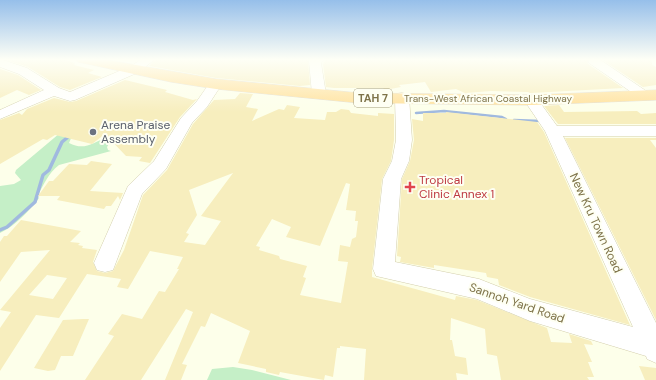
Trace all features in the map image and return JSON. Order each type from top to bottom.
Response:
[{"type":"highway","name":"Trans-West African Coastal Highway","points":[[170,77],[216,84],[359,98],[402,97],[531,100],[651,95]]},
{"type":"street","points":[[31,77],[54,91],[70,97],[117,77]]},
{"type":"street","points":[[317,77],[319,94]]},
{"type":"street","points":[[620,77],[651,95]]},
{"type":"street","points":[[105,263],[134,191],[160,165],[186,121],[202,104],[216,84]]},
{"type":"street","points":[[0,114],[54,91]]},
{"type":"street","name":"Sannoh Yard Road","points":[[402,97],[405,118],[401,160],[398,170],[392,179],[384,269],[479,289],[530,310],[655,348]]},
{"type":"street","name":"New Kru Town Road","points":[[531,100],[552,130],[655,348]]},
{"type":"street","points":[[552,130],[656,131]]},
{"type":"green space","points":[[60,133],[72,136],[69,143],[79,146],[93,144],[107,137],[112,139],[107,147],[108,150],[111,151],[59,165],[49,175],[37,196],[39,198],[31,208],[21,218],[0,233],[0,186],[14,184],[21,180],[15,173],[16,170]]},
{"type":"green space","points":[[233,367],[252,370],[291,380],[207,380],[212,369]]},
{"type":"building","points":[[0,77],[21,77],[41,90],[29,95],[17,90],[0,98]]},
{"type":"building","points":[[44,77],[102,77],[70,90],[60,87]]},
{"type":"building","points":[[209,77],[309,77],[310,85],[300,86]]},
{"type":"building","points":[[325,77],[607,77],[623,88],[530,93],[491,91],[465,93],[456,89],[431,92],[425,82],[399,85],[401,87],[385,90],[383,88],[326,87]]},
{"type":"building","points":[[628,77],[656,77],[656,85],[643,87]]},
{"type":"building","points":[[125,80],[167,90],[165,92],[193,100],[197,99],[180,117],[150,163],[139,161],[142,157],[126,156],[105,134],[92,144],[55,135],[47,140],[43,139],[0,164],[0,120],[19,113],[22,115],[27,109],[54,98],[70,102],[76,101]]},
{"type":"building","points":[[240,93],[253,94],[246,107],[258,109],[252,121],[279,109],[284,110],[287,105],[300,107],[294,118],[325,120],[327,112],[336,112],[341,109],[349,110],[351,113],[378,116],[378,113],[394,114],[394,140],[391,161],[382,179],[372,277],[455,300],[456,296],[477,300],[547,328],[551,342],[572,343],[569,334],[591,341],[593,345],[584,344],[592,362],[588,362],[594,377],[587,377],[589,380],[501,380],[497,356],[487,354],[485,329],[451,318],[450,340],[452,340],[455,356],[466,358],[468,375],[456,373],[457,380],[364,380],[366,349],[340,346],[340,348],[337,348],[333,377],[325,375],[324,380],[280,372],[279,375],[266,372],[266,369],[238,363],[250,331],[211,313],[205,327],[201,326],[182,364],[187,365],[181,380],[165,380],[193,312],[186,309],[141,380],[85,380],[114,336],[108,334],[122,314],[142,319],[159,291],[165,292],[179,269],[177,269],[183,257],[150,251],[128,289],[117,287],[121,279],[87,274],[59,318],[36,315],[0,371],[0,328],[11,312],[0,310],[50,250],[21,252],[0,282],[0,242],[4,236],[7,236],[21,220],[81,231],[70,242],[80,243],[78,245],[83,246],[82,248],[97,250],[93,262],[97,271],[105,273],[113,271],[124,250],[143,195],[167,170],[193,124],[214,100],[235,99]],"holes":[[[233,173],[201,216],[221,221],[205,245],[184,242],[189,234],[186,233],[197,215],[189,190]],[[346,183],[350,184],[346,210],[356,211],[355,221],[358,221],[356,237],[352,239],[350,247],[340,245],[338,261],[348,262],[341,303],[300,295],[306,278],[303,277],[307,266],[280,259],[279,256],[259,250],[260,247],[256,246],[272,219],[291,227],[286,237],[320,246]],[[47,275],[67,278],[53,299],[29,295]]]},
{"type":"building","points":[[559,105],[564,112],[637,111],[641,114],[656,113],[656,124],[558,124],[544,106]]},
{"type":"building","points":[[446,112],[537,122],[544,132],[630,325],[530,297],[499,285],[498,279],[487,277],[486,273],[434,265],[434,268],[400,262],[401,257],[397,256],[402,179],[410,161],[414,140],[412,119],[423,121],[423,113]]},
{"type":"building","points":[[565,138],[656,138],[656,140],[650,140],[656,148],[656,320]]},
{"type":"building","points":[[91,161],[112,164],[90,191],[123,193],[120,200],[118,196],[111,206],[106,206],[104,209],[57,200],[60,196],[38,196],[49,181],[53,181],[69,164],[87,165]]},
{"type":"building","points":[[89,319],[73,356],[61,356],[55,370],[48,371],[34,368],[63,320]]},
{"type":"building","points":[[639,366],[656,368],[656,380],[645,380]]},
{"type":"waterway","points":[[416,113],[444,111],[502,117],[506,119]]},
{"type":"waterway","points":[[514,120],[541,121]]},
{"type":"waterway","points":[[0,230],[7,227],[35,202],[43,175],[49,170],[62,142],[68,137]]},
{"type":"place","name":"Arena Praise Assembly","points":[[93,132]]},
{"type":"place","name":"Tropical Clinic Annex 1","points":[[410,187]]}]
